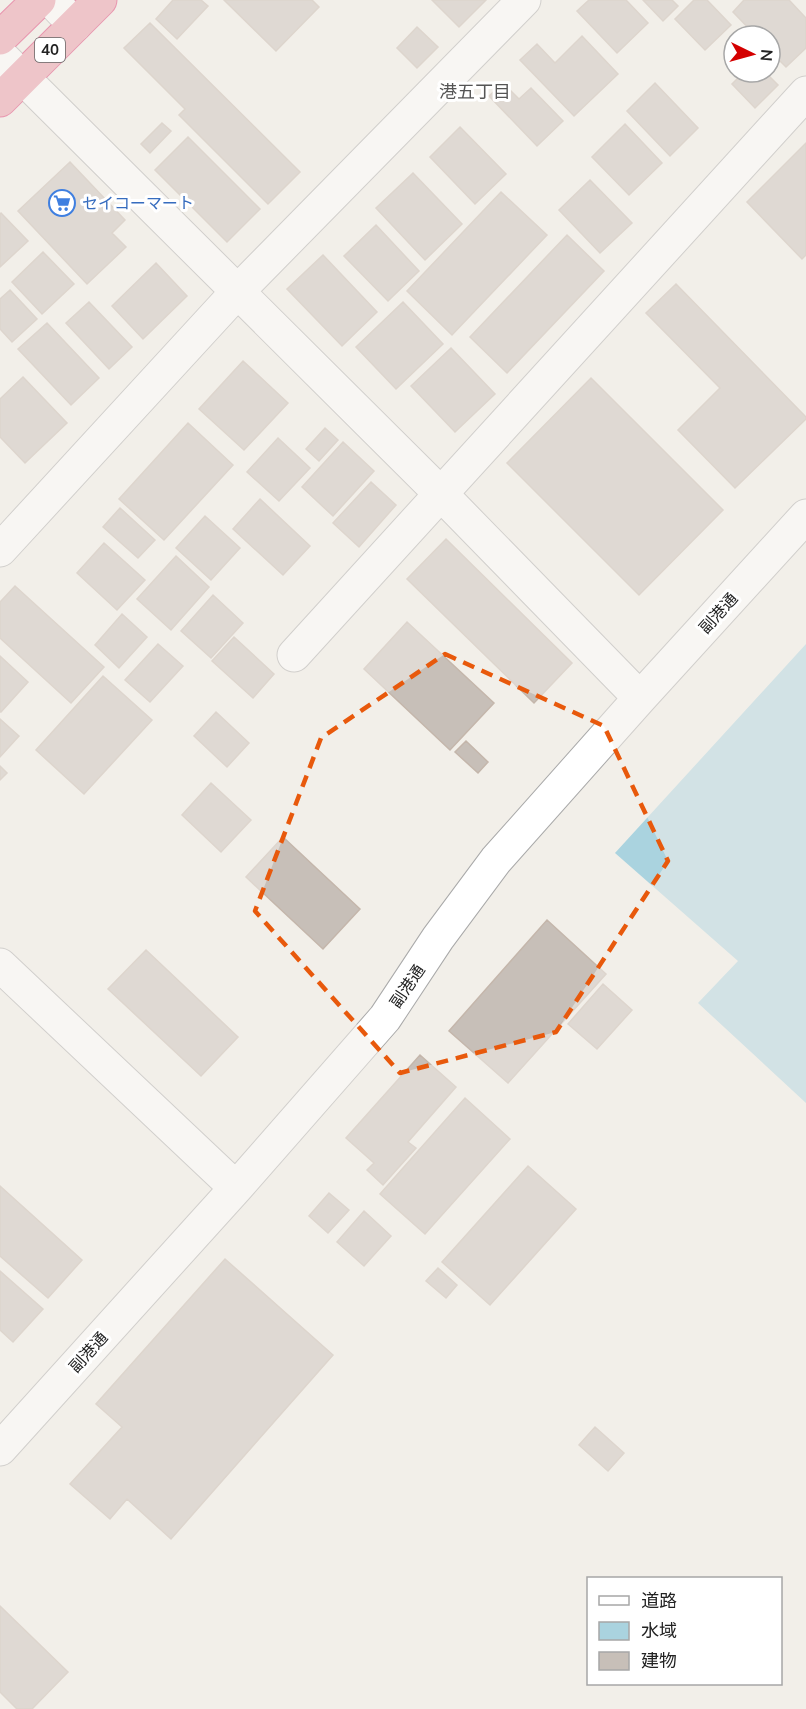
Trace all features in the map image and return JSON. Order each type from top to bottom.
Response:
[{"type":"highway","name":"40","points":[[0,38],[39,0]]},
{"type":"highway","name":"40","points":[[0,100],[11,66],[75,25],[100,0]]},
{"type":"street","points":[[51,0],[75,25]]},
{"type":"street","points":[[0,550],[238,291],[524,0]]},
{"type":"street","points":[[11,66],[441,494],[640,698]]},
{"type":"street","points":[[294,655],[806,93]]},
{"type":"street","name":"副港通","points":[[0,1449],[236,1188],[385,1018],[438,938],[496,860],[806,516]]},
{"type":"street","points":[[3,974],[236,1188]]},
{"type":"highlighted area","points":[[445,654],[604,726],[668,861],[556,1032],[400,1073],[255,911],[321,738]]},
{"type":"water","points":[[806,644],[806,1103],[698,1003],[738,961],[615,853]]},
{"type":"building","points":[[173,0],[201,0],[208,6],[177,39],[156,19]]},
{"type":"building","points":[[224,0],[312,0],[319,7],[276,51]]},
{"type":"building","points":[[432,0],[486,0],[459,27]]},
{"type":"building","points":[[589,0],[626,0],[648,23],[617,53],[577,11]]},
{"type":"building","points":[[643,0],[672,0],[678,6],[663,21]]},
{"type":"building","points":[[694,0],[707,0],[730,24],[722,24],[722,34],[705,50],[675,19]]},
{"type":"building","points":[[744,0],[789,0],[806,18],[806,48],[786,67],[782,63],[782,24],[744,24],[733,12]]},
{"type":"building","points":[[150,23],[300,172],[268,204],[179,115],[185,109],[124,48]]},
{"type":"building","points":[[417,27],[438,47],[417,68],[397,48]]},
{"type":"building","points":[[582,36],[618,74],[574,116],[520,60],[537,44],[555,63]]},
{"type":"building","points":[[503,83],[519,99],[531,88],[563,121],[537,146],[489,96]]},
{"type":"building","points":[[655,83],[698,128],[670,156],[627,111]]},
{"type":"building","points":[[732,84],[778,85],[755,108]]},
{"type":"building","points":[[162,123],[171,131],[150,153],[141,144]]},
{"type":"building","points":[[625,124],[662,163],[629,195],[592,157]]},
{"type":"building","points":[[460,127],[506,174],[475,204],[430,157]]},
{"type":"building","points":[[188,137],[260,209],[227,242],[155,170]]},
{"type":"building","points":[[806,143],[806,255],[802,259],[747,202]]},
{"type":"building","points":[[70,162],[125,220],[112,233],[126,247],[87,284],[18,211]]},
{"type":"building","points":[[413,173],[462,224],[425,260],[376,208]]},
{"type":"building","points":[[590,180],[632,223],[600,253],[559,210]]},
{"type":"building","points":[[501,192],[547,235],[452,335],[407,291]]},
{"type":"building","points":[[0,214],[28,241],[0,267]]},
{"type":"building","points":[[376,225],[419,271],[388,301],[344,256]]},
{"type":"building","points":[[567,235],[604,271],[507,373],[470,337]]},
{"type":"building","points":[[43,252],[74,284],[42,314],[12,282]]},
{"type":"building","points":[[323,255],[377,312],[342,346],[287,289]]},
{"type":"building","points":[[156,263],[187,296],[143,339],[112,306]]},
{"type":"building","points":[[676,284],[806,417],[735,488],[678,430],[720,388],[646,313]]},
{"type":"building","points":[[10,290],[37,319],[12,342],[0,329],[0,299]]},
{"type":"building","points":[[89,302],[132,347],[109,369],[66,323]]},
{"type":"building","points":[[403,302],[443,344],[396,389],[356,347]]},
{"type":"building","points":[[47,323],[99,378],[71,405],[18,349]]},
{"type":"building","points":[[451,348],[495,394],[455,432],[411,386]]},
{"type":"building","points":[[243,361],[288,403],[244,450],[199,409]]},
{"type":"building","points":[[23,377],[67,423],[25,463],[0,437],[0,399]]},
{"type":"building","points":[[591,378],[723,510],[639,595],[507,463]]},
{"type":"building","points":[[188,423],[233,465],[164,540],[119,499]]},
{"type":"building","points":[[325,428],[338,440],[319,461],[306,449]]},
{"type":"building","points":[[278,438],[310,468],[279,501],[247,472]]},
{"type":"building","points":[[343,442],[374,471],[333,516],[302,487]]},
{"type":"building","points":[[371,482],[396,505],[359,547],[333,523]]},
{"type":"building","points":[[260,499],[310,546],[283,575],[233,529]]},
{"type":"building","points":[[120,508],[155,540],[138,558],[103,527]]},
{"type":"building","points":[[205,516],[240,548],[211,580],[176,548]]},
{"type":"building","points":[[446,539],[572,663],[534,703],[407,579]]},
{"type":"building","points":[[104,543],[145,580],[117,610],[77,573]]},
{"type":"building","points":[[176,556],[209,587],[171,630],[137,599]]},
{"type":"building","points":[[15,586],[104,667],[71,703],[0,638],[0,602]]},
{"type":"building","points":[[213,595],[243,623],[211,658],[181,631]]},
{"type":"building","points":[[122,614],[147,637],[119,668],[95,645]]},
{"type":"building","points":[[407,622],[494,703],[450,750],[364,669]]},
{"type":"building","points":[[234,637],[274,674],[253,698],[212,661]]},
{"type":"building","points":[[158,644],[183,666],[150,702],[125,680]]},
{"type":"building","points":[[0,656],[28,682],[1,712],[0,712]]},
{"type":"building","points":[[103,676],[152,720],[84,794],[36,750]]},
{"type":"building","points":[[216,712],[249,743],[227,767],[194,736]]},
{"type":"building","points":[[0,719],[19,736],[0,757]]},
{"type":"building","points":[[466,741],[488,762],[478,773],[455,752]]},
{"type":"building","points":[[0,766],[7,773],[0,780]]},
{"type":"building","points":[[211,783],[251,820],[221,852],[182,815]]},
{"type":"building","points":[[283,837],[360,909],[323,949],[246,877]]},
{"type":"building","points":[[547,920],[606,974],[508,1083],[449,1031]]},
{"type":"building","points":[[146,950],[238,1037],[201,1076],[108,989]]},
{"type":"building","points":[[603,984],[632,1010],[597,1049],[568,1024]]},
{"type":"building","points":[[420,1055],[456,1087],[408,1142],[416,1148],[383,1185],[367,1170],[374,1163],[346,1138]]},
{"type":"building","points":[[465,1098],[510,1139],[425,1234],[380,1194]]},
{"type":"building","points":[[528,1166],[576,1209],[490,1305],[442,1262]]},
{"type":"building","points":[[0,1186],[82,1260],[48,1298],[0,1256]]},
{"type":"building","points":[[329,1193],[349,1210],[328,1233],[309,1216]]},
{"type":"building","points":[[364,1211],[391,1236],[364,1266],[337,1242]]},
{"type":"building","points":[[225,1259],[333,1355],[171,1539],[127,1499],[110,1519],[70,1484],[122,1427],[96,1404]]},
{"type":"building","points":[[438,1268],[457,1285],[446,1298],[426,1281]]},
{"type":"building","points":[[0,1271],[43,1309],[13,1342],[0,1330]]},
{"type":"building","points":[[595,1427],[624,1453],[608,1471],[579,1445]]},
{"type":"building","points":[[0,1606],[68,1672],[32,1709],[17,1709],[0,1692]]},
{"type":"place","name":"セイコーマート","points":[[62,203]]},
{"type":"district","name":"港五丁目","points":[[475,92]]}]
